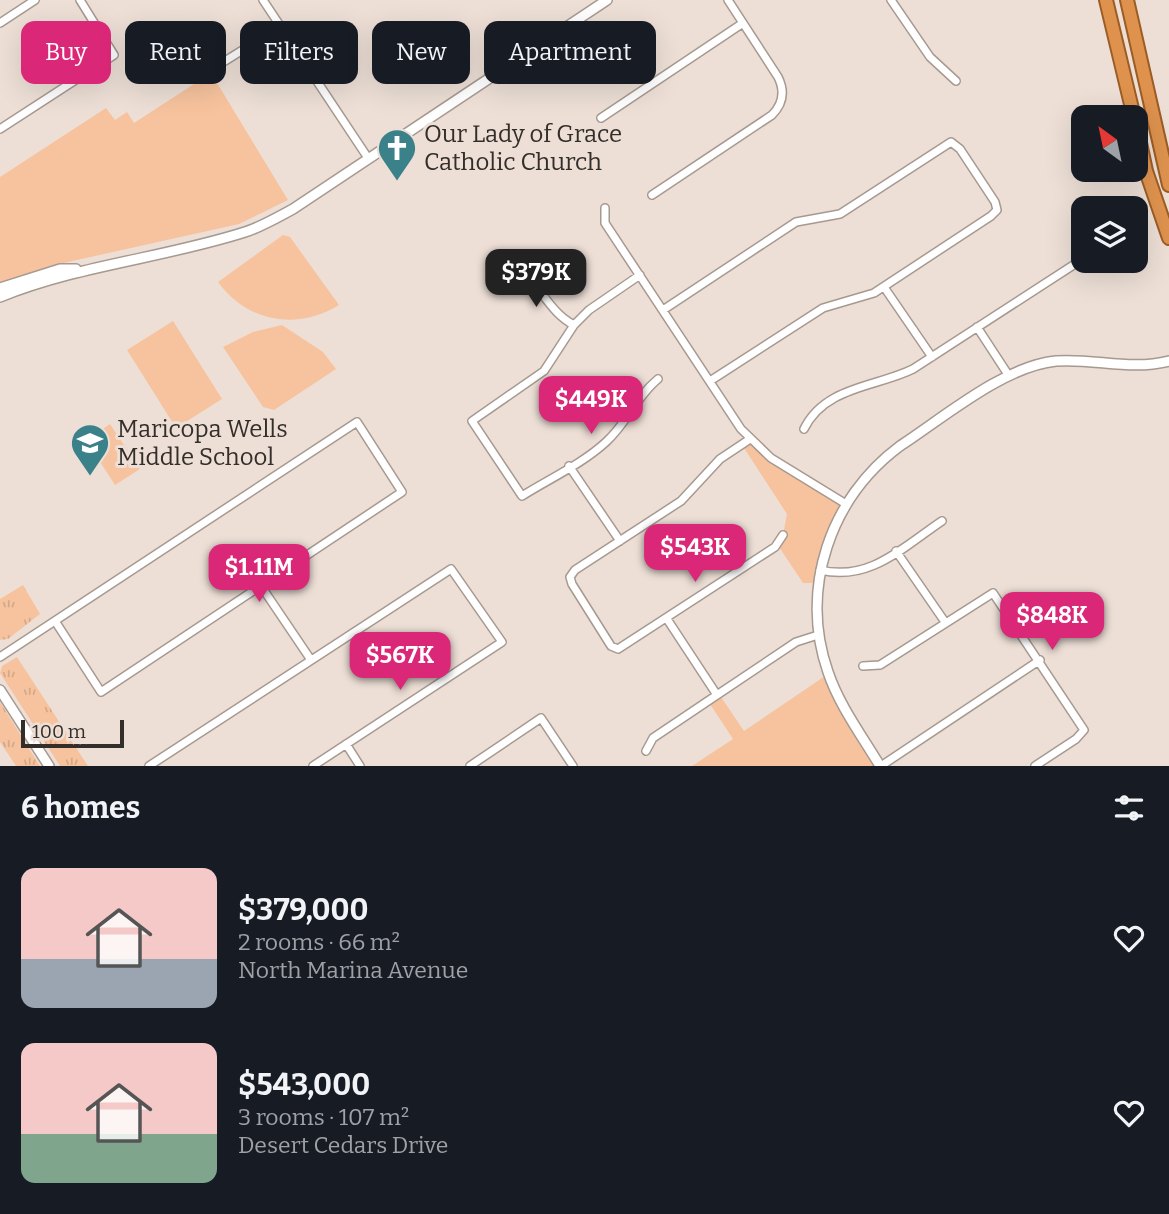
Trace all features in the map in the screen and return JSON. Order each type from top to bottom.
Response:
[{"type":"highway","points":[[1105,0],[1131,105]]},
{"type":"highway","points":[[1127,0],[1169,185]]},
{"type":"highway","points":[[1148,177],[1169,238]]},
{"type":"street","points":[[0,23],[35,0]]},
{"type":"street","points":[[0,129],[114,55],[80,0]]},
{"type":"street","points":[[264,0],[278,21]]},
{"type":"street","points":[[0,297],[85,268],[246,232],[293,209],[607,0]]},
{"type":"street","points":[[652,195],[772,115],[783,96],[778,77],[728,0]]},
{"type":"street","points":[[891,0],[930,57],[956,81]]},
{"type":"street","points":[[601,118],[743,23]]},
{"type":"street","points":[[319,84],[368,158]]},
{"type":"street","points":[[663,310],[796,222],[840,214],[951,142],[960,149],[988,191],[997,210],[884,287],[823,309],[710,381]]},
{"type":"street","points":[[605,208],[606,223],[750,439],[771,458],[846,505]]},
{"type":"street","points":[[515,266],[528,274],[557,314],[574,325]]},
{"type":"street","points":[[804,429],[809,418],[849,390],[864,383],[896,377],[932,357],[1071,266]]},
{"type":"street","points":[[0,288],[60,269],[85,268]]},
{"type":"street","points":[[640,275],[589,310],[574,325],[544,371],[472,421],[522,496],[604,444],[622,425],[642,392],[658,379]]},
{"type":"street","points":[[884,287],[932,357]]},
{"type":"street","points":[[977,327],[1009,376]]},
{"type":"street","points":[[1040,660],[880,766],[834,686],[818,635],[816,617],[820,570],[835,524],[846,505],[883,459],[1009,376],[1054,362],[1135,367],[1169,360]]},
{"type":"street","points":[[0,656],[357,422],[402,492],[101,692],[55,621]]},
{"type":"street","points":[[750,439],[720,459],[681,501],[575,570],[570,577],[611,646],[618,649],[775,547],[783,535]]},
{"type":"street","points":[[569,466],[620,541]]},
{"type":"street","points":[[820,570],[856,573],[871,568],[942,521]]},
{"type":"street","points":[[896,551],[945,622]]},
{"type":"street","points":[[149,766],[451,569],[502,642],[313,766]]},
{"type":"street","points":[[261,586],[311,660]]},
{"type":"street","points":[[863,666],[880,665],[993,593],[1084,730],[1076,739],[1035,766]]},
{"type":"street","points":[[667,619],[717,695]]},
{"type":"street","points":[[646,751],[653,738],[796,642],[818,635]]},
{"type":"street","points":[[0,690],[49,766]]},
{"type":"street","points":[[470,766],[541,718],[573,766]]},
{"type":"street","points":[[346,744],[360,766]]},
{"type":"green space","points":[[194,84],[218,84],[288,200],[239,224],[59,264],[0,282],[0,177],[106,108],[115,120],[127,112],[134,123]]},
{"type":"green space","points":[[283,235],[290,237],[339,305],[306,318],[274,318],[243,306],[218,282]]},
{"type":"green space","points":[[173,321],[222,399],[176,428],[127,350]]},
{"type":"green space","points":[[282,325],[323,352],[336,369],[274,410],[263,407],[223,347],[253,332]]},
{"type":"green space","points":[[110,424],[140,469],[115,485],[86,440]]},
{"type":"green space","points":[[750,439],[762,450],[846,504],[818,583],[803,583],[777,544],[783,535],[787,514],[742,445]]},
{"type":"green space","points":[[23,585],[40,614],[8,639],[0,640],[0,599]]},
{"type":"green space","points":[[17,657],[88,766],[60,766],[0,673],[2,666]]},
{"type":"green space","points":[[828,674],[880,766],[692,766],[733,739],[708,701],[719,694],[744,731]]},
{"type":"green space","points":[[0,702],[40,766],[16,766],[0,742]]},
{"type":"place","name":"Our Lady of Grace Catholic Church","points":[[397,182]]},
{"type":"place","name":"Maricopa Wells Middle School","points":[[90,477]]}]
